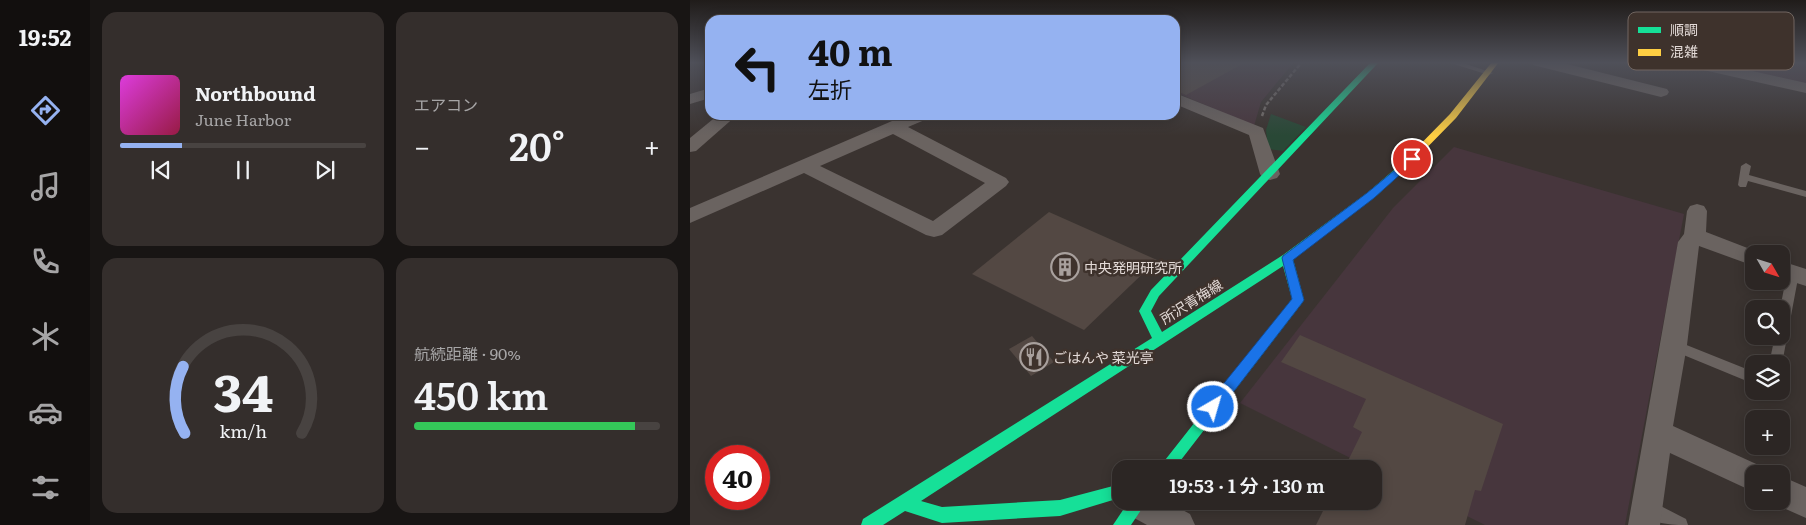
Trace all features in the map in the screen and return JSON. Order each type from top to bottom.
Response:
[{"type":"street","points":[[1158,339],[1145,311],[1155,294],[1353,86]]},
{"type":"street","name":"所沢青梅線","points":[[869,525],[1287,258],[1370,195],[1425,147],[1461,109],[1478,86]]},
{"type":"street","points":[[1638,86],[1661,92]]},
{"type":"street","points":[[690,99],[705,94]]},
{"type":"street","points":[[1180,100],[1257,132],[1270,174]]},
{"type":"street","points":[[690,147],[722,120]]},
{"type":"street","points":[[690,216],[909,120]]},
{"type":"street","points":[[804,166],[934,230],[1000,182],[894,126]]},
{"type":"street","points":[[1646,516],[1689,242],[1696,224],[1745,253]]},
{"type":"street","points":[[1172,460],[1298,300],[1287,258]]},
{"type":"street","points":[[1658,433],[1745,474]]},
{"type":"street","points":[[904,503],[942,515],[1060,508],[1112,492]]},
{"type":"street","points":[[1790,495],[1806,503]]},
{"type":"street","points":[[1143,510],[1179,525]]},
{"type":"lane","points":[[1744,176],[1806,194]]},
{"type":"lane","points":[[1788,300],[1793,274]]},
{"type":"lane","points":[[1674,345],[1745,374]]},
{"type":"lane","points":[[1646,516],[1680,525]]},
{"type":"path","points":[[1257,132],[1266,104],[1281,86]]},
{"type":"shaded area","points":[[1180,86],[1274,86],[1261,102],[1254,126],[1180,94]]},
{"type":"shaded area","points":[[1454,147],[1684,214],[1625,525],[1485,525],[1382,474],[1382,460],[1354,460],[1240,403],[1393,208]]},
{"type":"green space","points":[[1271,114],[1306,127],[1283,151],[1268,149],[1266,130]]},
{"type":"building","points":[[1180,86],[1201,86],[1186,95],[1180,92]]},
{"type":"building","name":"中央発明研究所","points":[[1049,212],[1157,260],[1084,330],[972,274]]},
{"type":"building","points":[[1300,335],[1503,424],[1481,491],[1475,490],[1465,525],[1316,525],[1324,510],[1382,510],[1382,460],[1348,460],[1362,432],[1353,427],[1366,399],[1281,362]]},
{"type":"building","points":[[1032,336],[1054,362],[1031,376],[1009,349]]},
{"type":"traffic: fast","points":[[1159,339],[1145,311],[1155,293],[1353,86]]},
{"type":"traffic: fast","points":[[869,525],[1287,258],[1371,195],[1404,166]]},
{"type":"traffic: fast","points":[[1172,460],[1298,300],[1287,258]]},
{"type":"traffic: fast","points":[[904,503],[942,515],[1060,508],[1112,493]]},
{"type":"traffic: fast","points":[[1121,525],[1132,510]]},
{"type":"traffic: slow","points":[[1404,166],[1453,116],[1477,86]]},
{"type":"place","name":"中央発明研究所","points":[[1065,267]]},
{"type":"place","name":"ごはんや 菜光亭","points":[[1034,357]]},
{"type":"route","points":[[1213,407],[1298,300],[1287,258],[1370,195],[1412,159]]}]
